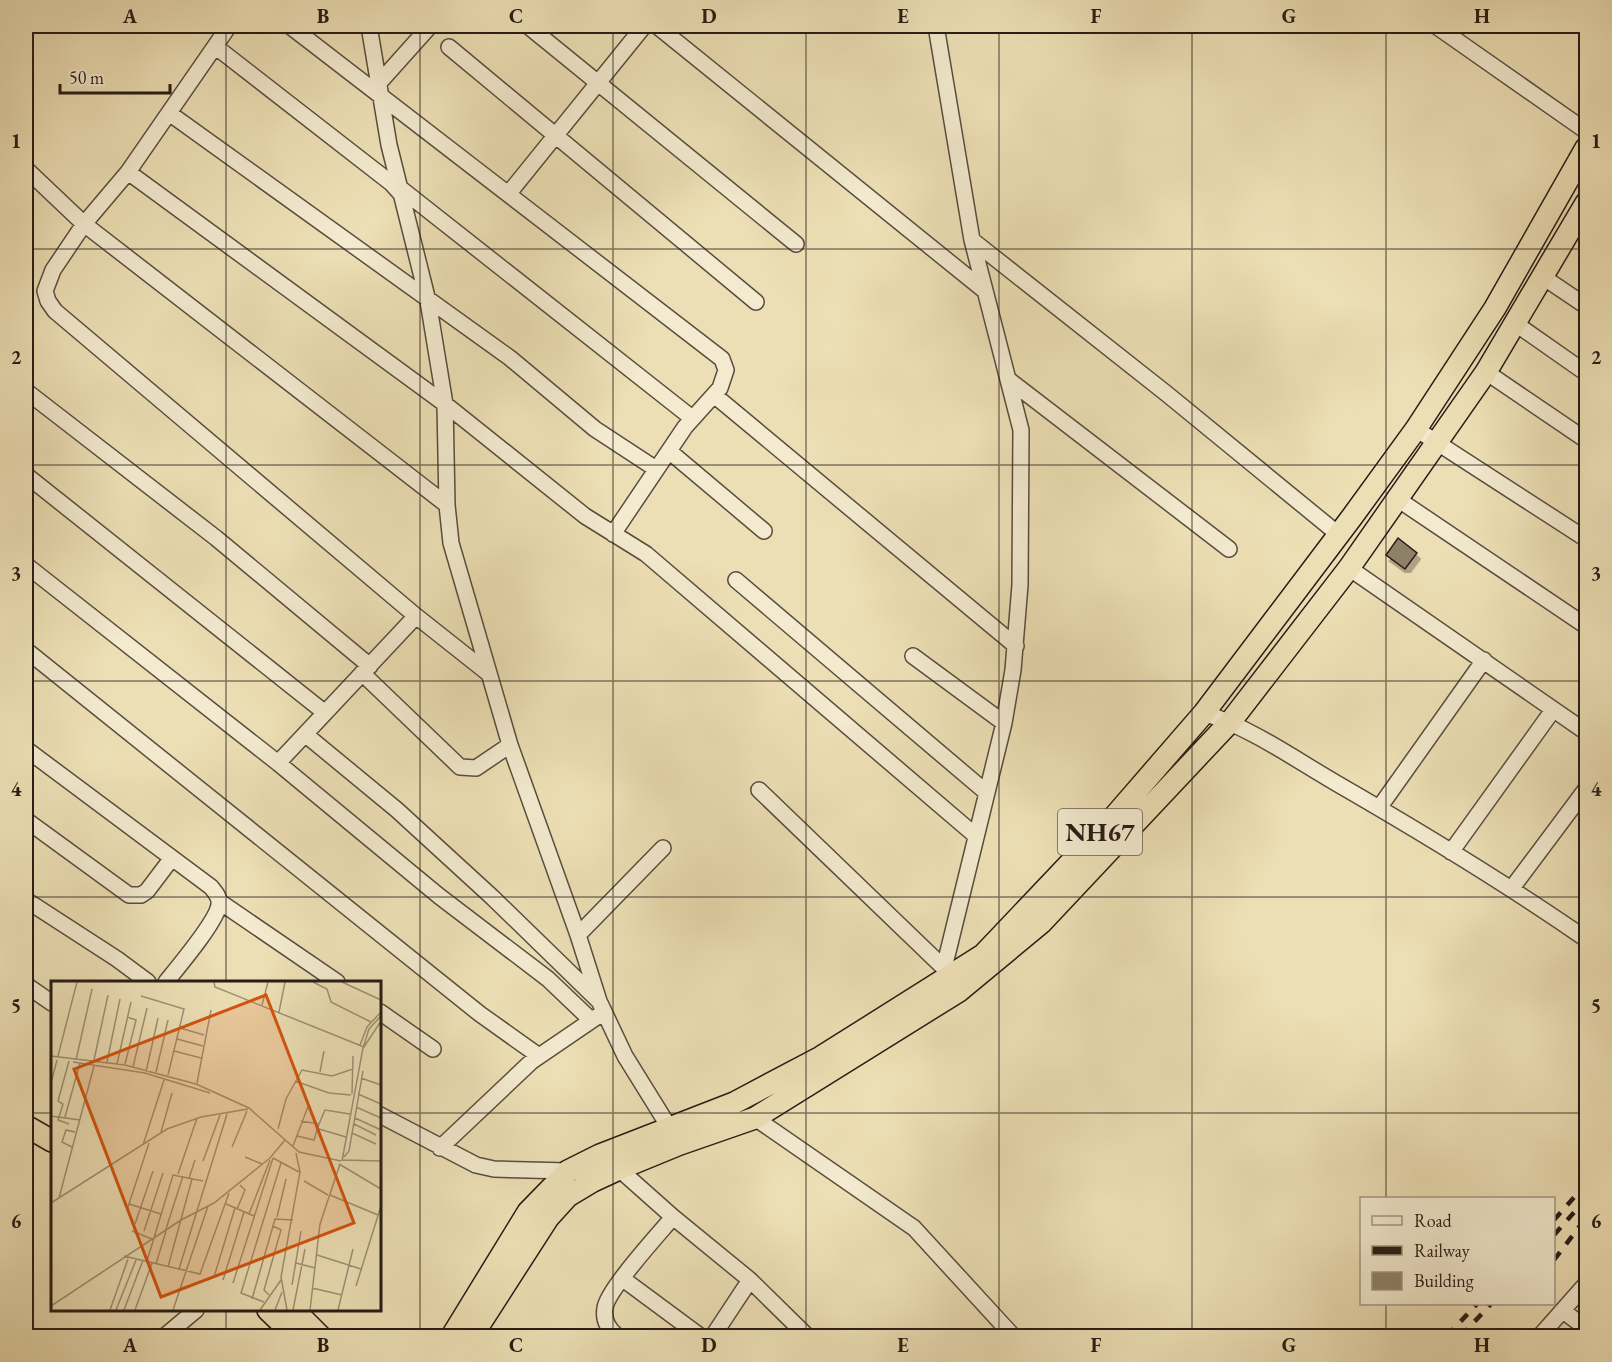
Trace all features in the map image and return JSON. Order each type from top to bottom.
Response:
[{"type":"highway","name":"NH67","points":[[452,1336],[528,1212],[568,1171],[600,1155],[755,1118],[983,955],[1113,818],[1204,713],[1338,534],[1416,429],[1495,308],[1587,148]]},
{"type":"highway","name":"NH67","points":[[472,1336],[548,1218],[568,1196],[592,1180],[619,1169],[734,1103],[821,1058],[1041,923],[1232,721],[1350,568],[1486,372],[1543,277],[1581,226],[1587,203]]},
{"type":"highway","points":[[26,1126],[51,1140]]},
{"type":"highway","points":[[269,1311],[295,1336]]},
{"type":"highway","points":[[295,1311],[320,1336]]},
{"type":"street","points":[[229,26],[128,172],[84,224],[46,282],[48,301],[55,311],[416,616],[488,673]]},
{"type":"street","points":[[290,26],[380,90],[509,193],[715,350],[722,358],[726,370],[725,380],[693,418],[613,534]]},
{"type":"street","points":[[369,26],[380,90],[428,301],[445,404],[447,505],[451,543],[510,745],[578,936],[598,1012]]},
{"type":"street","points":[[380,90],[430,26]]},
{"type":"street","points":[[528,26],[596,84],[796,244]]},
{"type":"street","points":[[509,193],[644,26]]},
{"type":"street","points":[[657,26],[985,291]]},
{"type":"street","points":[[936,26],[972,240],[1021,430],[1016,646],[1004,723],[976,836],[950,979]]},
{"type":"street","points":[[1436,26],[1587,131]]},
{"type":"street","points":[[216,47],[693,418]]},
{"type":"street","points":[[449,47],[756,302]]},
{"type":"street","points":[[170,113],[527,371],[595,429],[656,469]]},
{"type":"street","points":[[26,169],[84,224],[447,505]]},
{"type":"street","points":[[128,172],[445,404],[585,516],[646,554],[976,836]]},
{"type":"street","points":[[972,240],[1167,394],[1338,534]]},
{"type":"street","points":[[1543,277],[1587,306]]},
{"type":"street","points":[[1516,324],[1587,373]]},
{"type":"street","points":[[1486,372],[1587,440]]},
{"type":"street","points":[[1009,380],[1229,549]]},
{"type":"street","points":[[26,391],[225,545],[366,670],[460,767],[476,768],[510,745]]},
{"type":"street","points":[[714,394],[1016,646]]},
{"type":"street","points":[[1416,429],[1587,538]]},
{"type":"street","points":[[669,451],[764,531]]},
{"type":"street","points":[[26,475],[324,712]]},
{"type":"street","points":[[1399,500],[1587,626]]},
{"type":"street","points":[[26,565],[278,763],[439,896],[548,979],[598,1012]]},
{"type":"street","points":[[1350,568],[1587,732]]},
{"type":"street","points":[[736,580],[987,794]]},
{"type":"street","points":[[278,763],[416,616]]},
{"type":"street","points":[[26,650],[480,1014],[539,1056]]},
{"type":"street","points":[[913,656],[1004,723]]},
{"type":"street","points":[[1379,808],[1484,660]]},
{"type":"street","points":[[1451,852],[1553,710]]},
{"type":"street","points":[[1204,713],[1232,721],[1512,888],[1587,939]]},
{"type":"street","points":[[306,735],[397,810],[466,873],[598,1012],[675,1136]]},
{"type":"street","points":[[26,749],[211,887],[220,902],[336,981]]},
{"type":"street","points":[[1512,888],[1587,789]]},
{"type":"street","points":[[759,790],[950,979]]},
{"type":"street","points":[[26,820],[129,895],[141,895],[147,891],[172,858]]},
{"type":"street","points":[[578,936],[663,848]]},
{"type":"street","points":[[26,900],[147,981]]},
{"type":"street","points":[[167,981],[213,919],[220,902]]},
{"type":"street","points":[[26,985],[51,1002]]},
{"type":"street","points":[[440,1148],[539,1056],[598,1012]]},
{"type":"street","points":[[381,1013],[433,1048]]},
{"type":"street","points":[[381,1116],[440,1148],[485,1168],[568,1171]]},
{"type":"street","points":[[755,1118],[914,1228],[1013,1336]]},
{"type":"street","points":[[619,1169],[750,1280],[807,1336]]},
{"type":"street","points":[[617,1336],[606,1324],[605,1306],[623,1279],[673,1217]]},
{"type":"street","points":[[623,1279],[700,1336]]},
{"type":"street","points":[[713,1336],[750,1280]]},
{"type":"street","points":[[1540,1336],[1587,1284]]},
{"type":"street","points":[[165,1336],[195,1311]]},
{"type":"street","points":[[1563,1311],[1587,1328]]},
{"type":"building","points":[[1398,538],[1417,553],[1405,569],[1386,555]]},
{"type":"railway","points":[[1555,1219],[1586,1184]]},
{"type":"railway","points":[[1555,1234],[1586,1199]]},
{"type":"railway","points":[[1555,1259],[1586,1218]]},
{"type":"railway","points":[[1447,1336],[1476,1305]]},
{"type":"railway","points":[[1461,1336],[1490,1305]]}]
